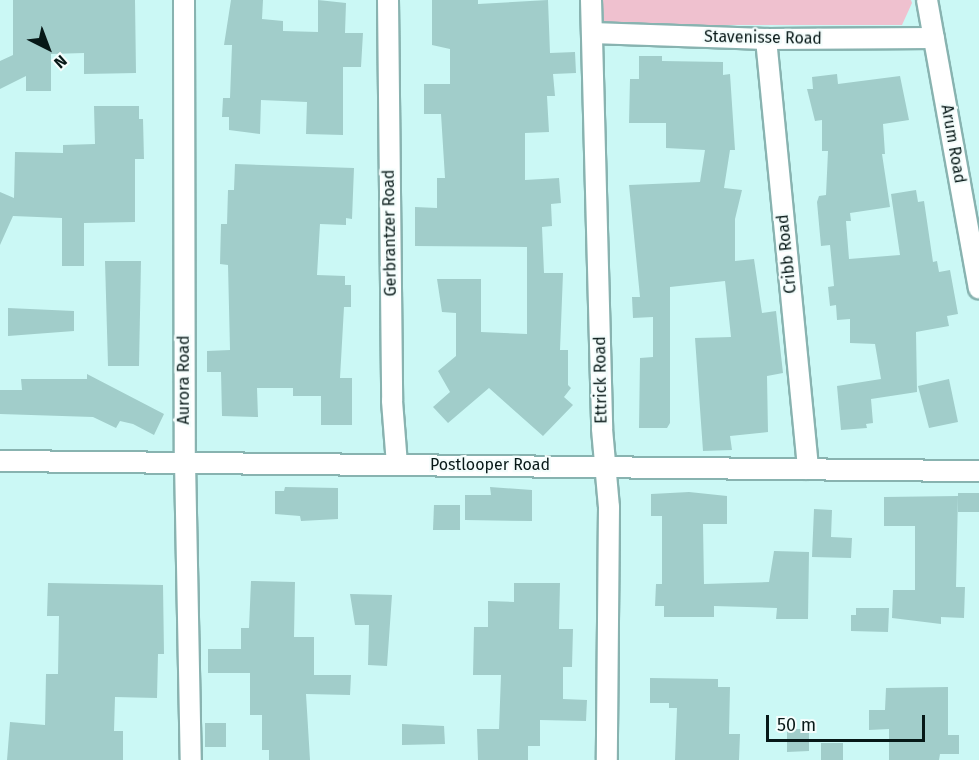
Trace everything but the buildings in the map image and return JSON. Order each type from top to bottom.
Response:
[{"type":"street","name":"Aurora Road","points":[[184,0],[185,461],[190,760]]},
{"type":"street","name":"Gerbrantzer Road","points":[[388,0],[392,401],[397,465]]},
{"type":"street","name":"Ettrick Road","points":[[591,0],[604,466],[609,507],[607,760]]},
{"type":"street","name":"Arum Road","points":[[927,0],[979,288]]},
{"type":"street","name":"Stavenisse Road","points":[[592,33],[766,39],[934,38]]},
{"type":"street","name":"Cribb Road","points":[[766,39],[808,469]]},
{"type":"street","name":"Postlooper Road","points":[[0,460],[979,471]]},
{"type":"shaded area","points":[[601,0],[911,0],[912,3],[902,25],[608,25],[602,21]]}]
